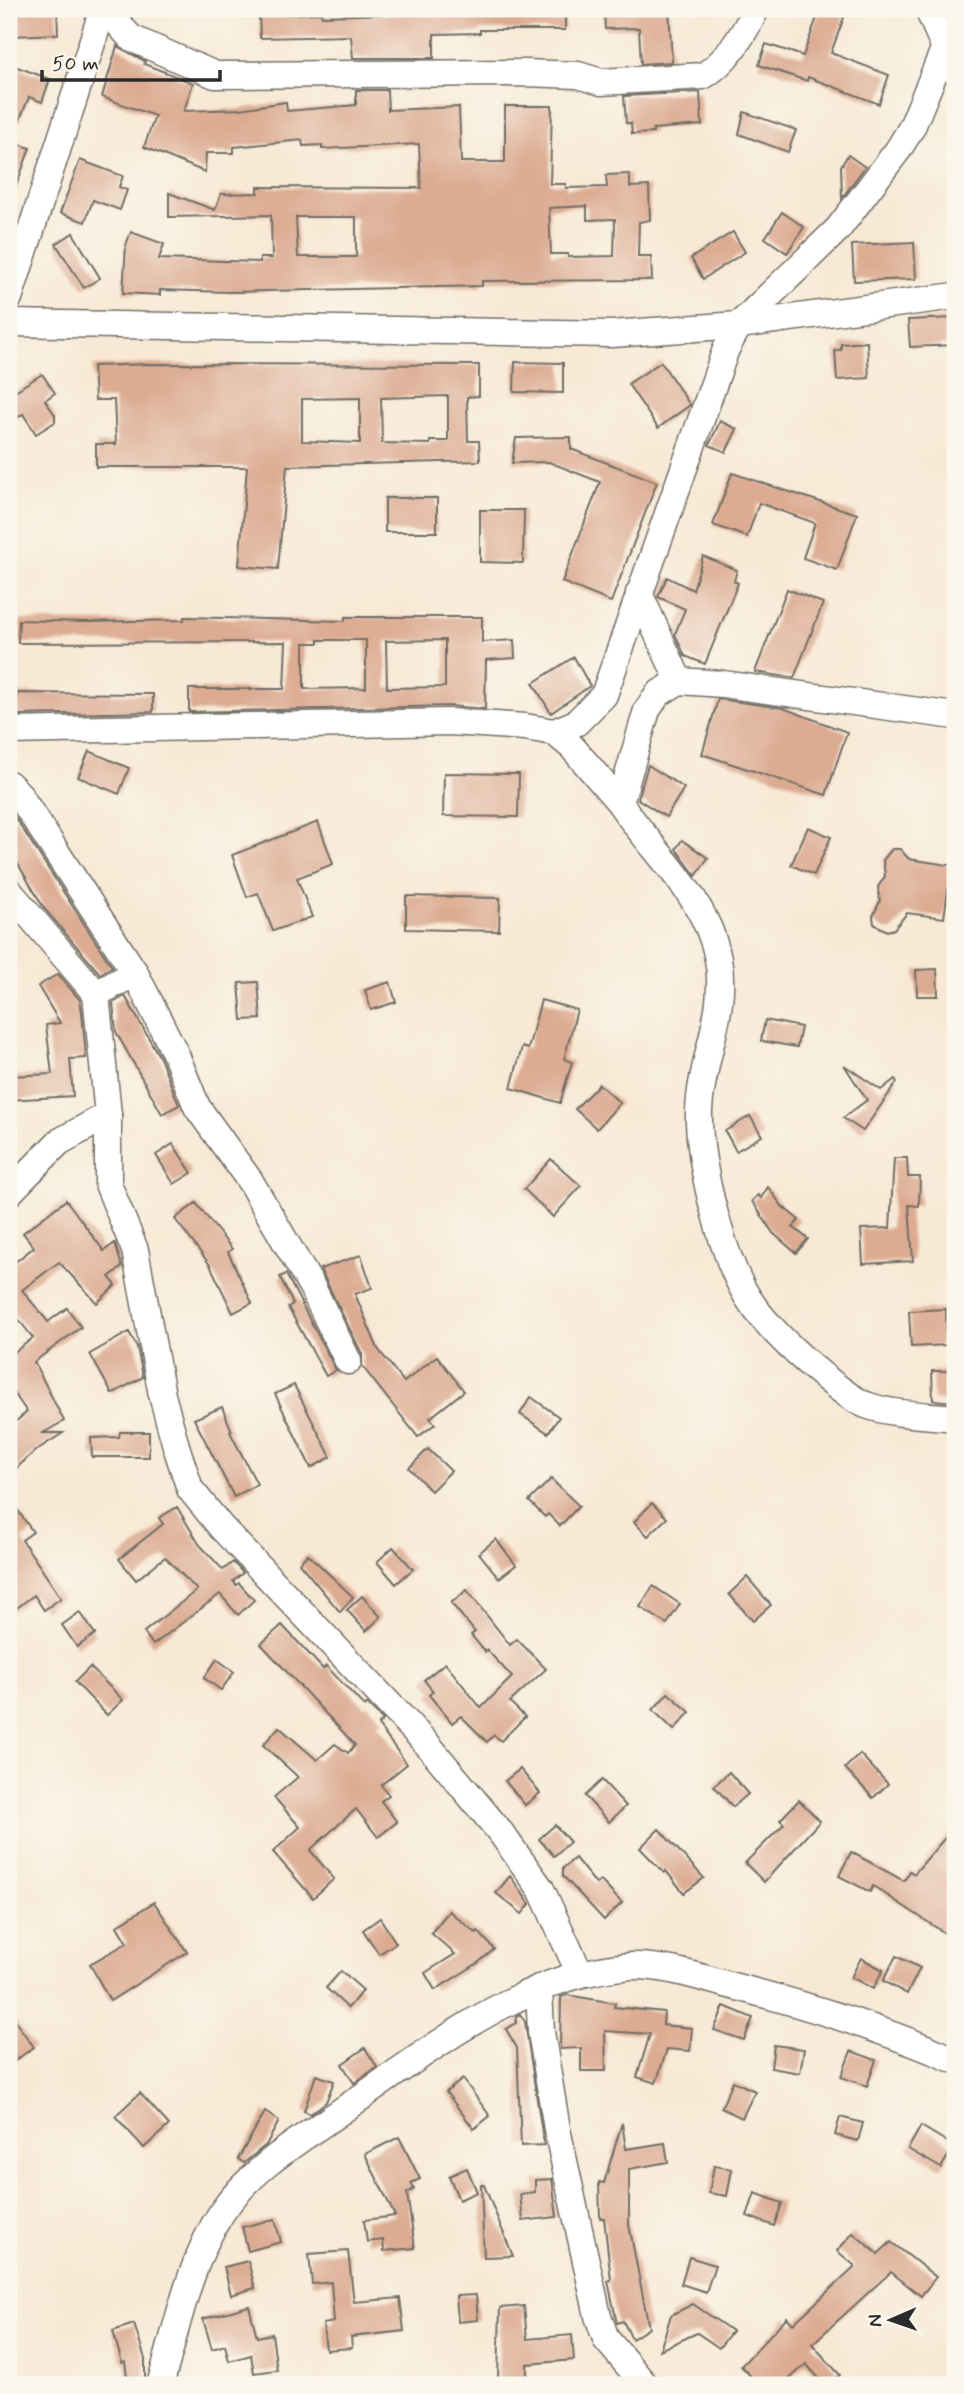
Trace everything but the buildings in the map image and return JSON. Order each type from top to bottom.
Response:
[{"type":"street","points":[[9,298],[103,9]]},
{"type":"street","points":[[113,9],[121,27],[131,38],[215,75],[525,73],[578,75],[601,82],[703,76],[716,68],[726,56],[756,9]]},
{"type":"street","points":[[554,732],[576,723],[604,695],[726,349],[739,325],[838,229],[898,150],[950,59],[928,9]]},
{"type":"street","points":[[9,323],[601,334],[739,325],[955,296]]},
{"type":"street","points":[[639,593],[679,681]]},
{"type":"street","points":[[620,803],[647,710],[658,694],[679,681],[723,684],[955,716]]},
{"type":"street","points":[[9,731],[450,722],[525,727],[554,732],[572,747],[620,803],[702,912],[719,960],[719,1013],[699,1108],[700,1145],[716,1217],[738,1278],[754,1307],[806,1362],[849,1396],[887,1410],[955,1418]]},
{"type":"street","points":[[9,784],[18,793],[135,974],[176,1055],[197,1107],[250,1181],[312,1287],[348,1361]]},
{"type":"street","points":[[9,891],[96,994],[108,1115],[108,1184],[133,1241],[162,1395],[190,1489],[221,1527],[428,1745],[501,1833],[541,1889],[580,1974]]},
{"type":"street","points":[[96,994],[135,974]]},
{"type":"street","points":[[9,1193],[59,1142],[108,1115]]},
{"type":"street","points":[[160,2385],[207,2238],[223,2210],[247,2182],[280,2155],[396,2073],[475,2022],[539,1988],[580,1974],[635,1966],[689,1974],[866,2024],[955,2060]]},
{"type":"street","points":[[539,1988],[541,2032],[561,2155],[598,2316],[606,2339],[645,2385]]}]
